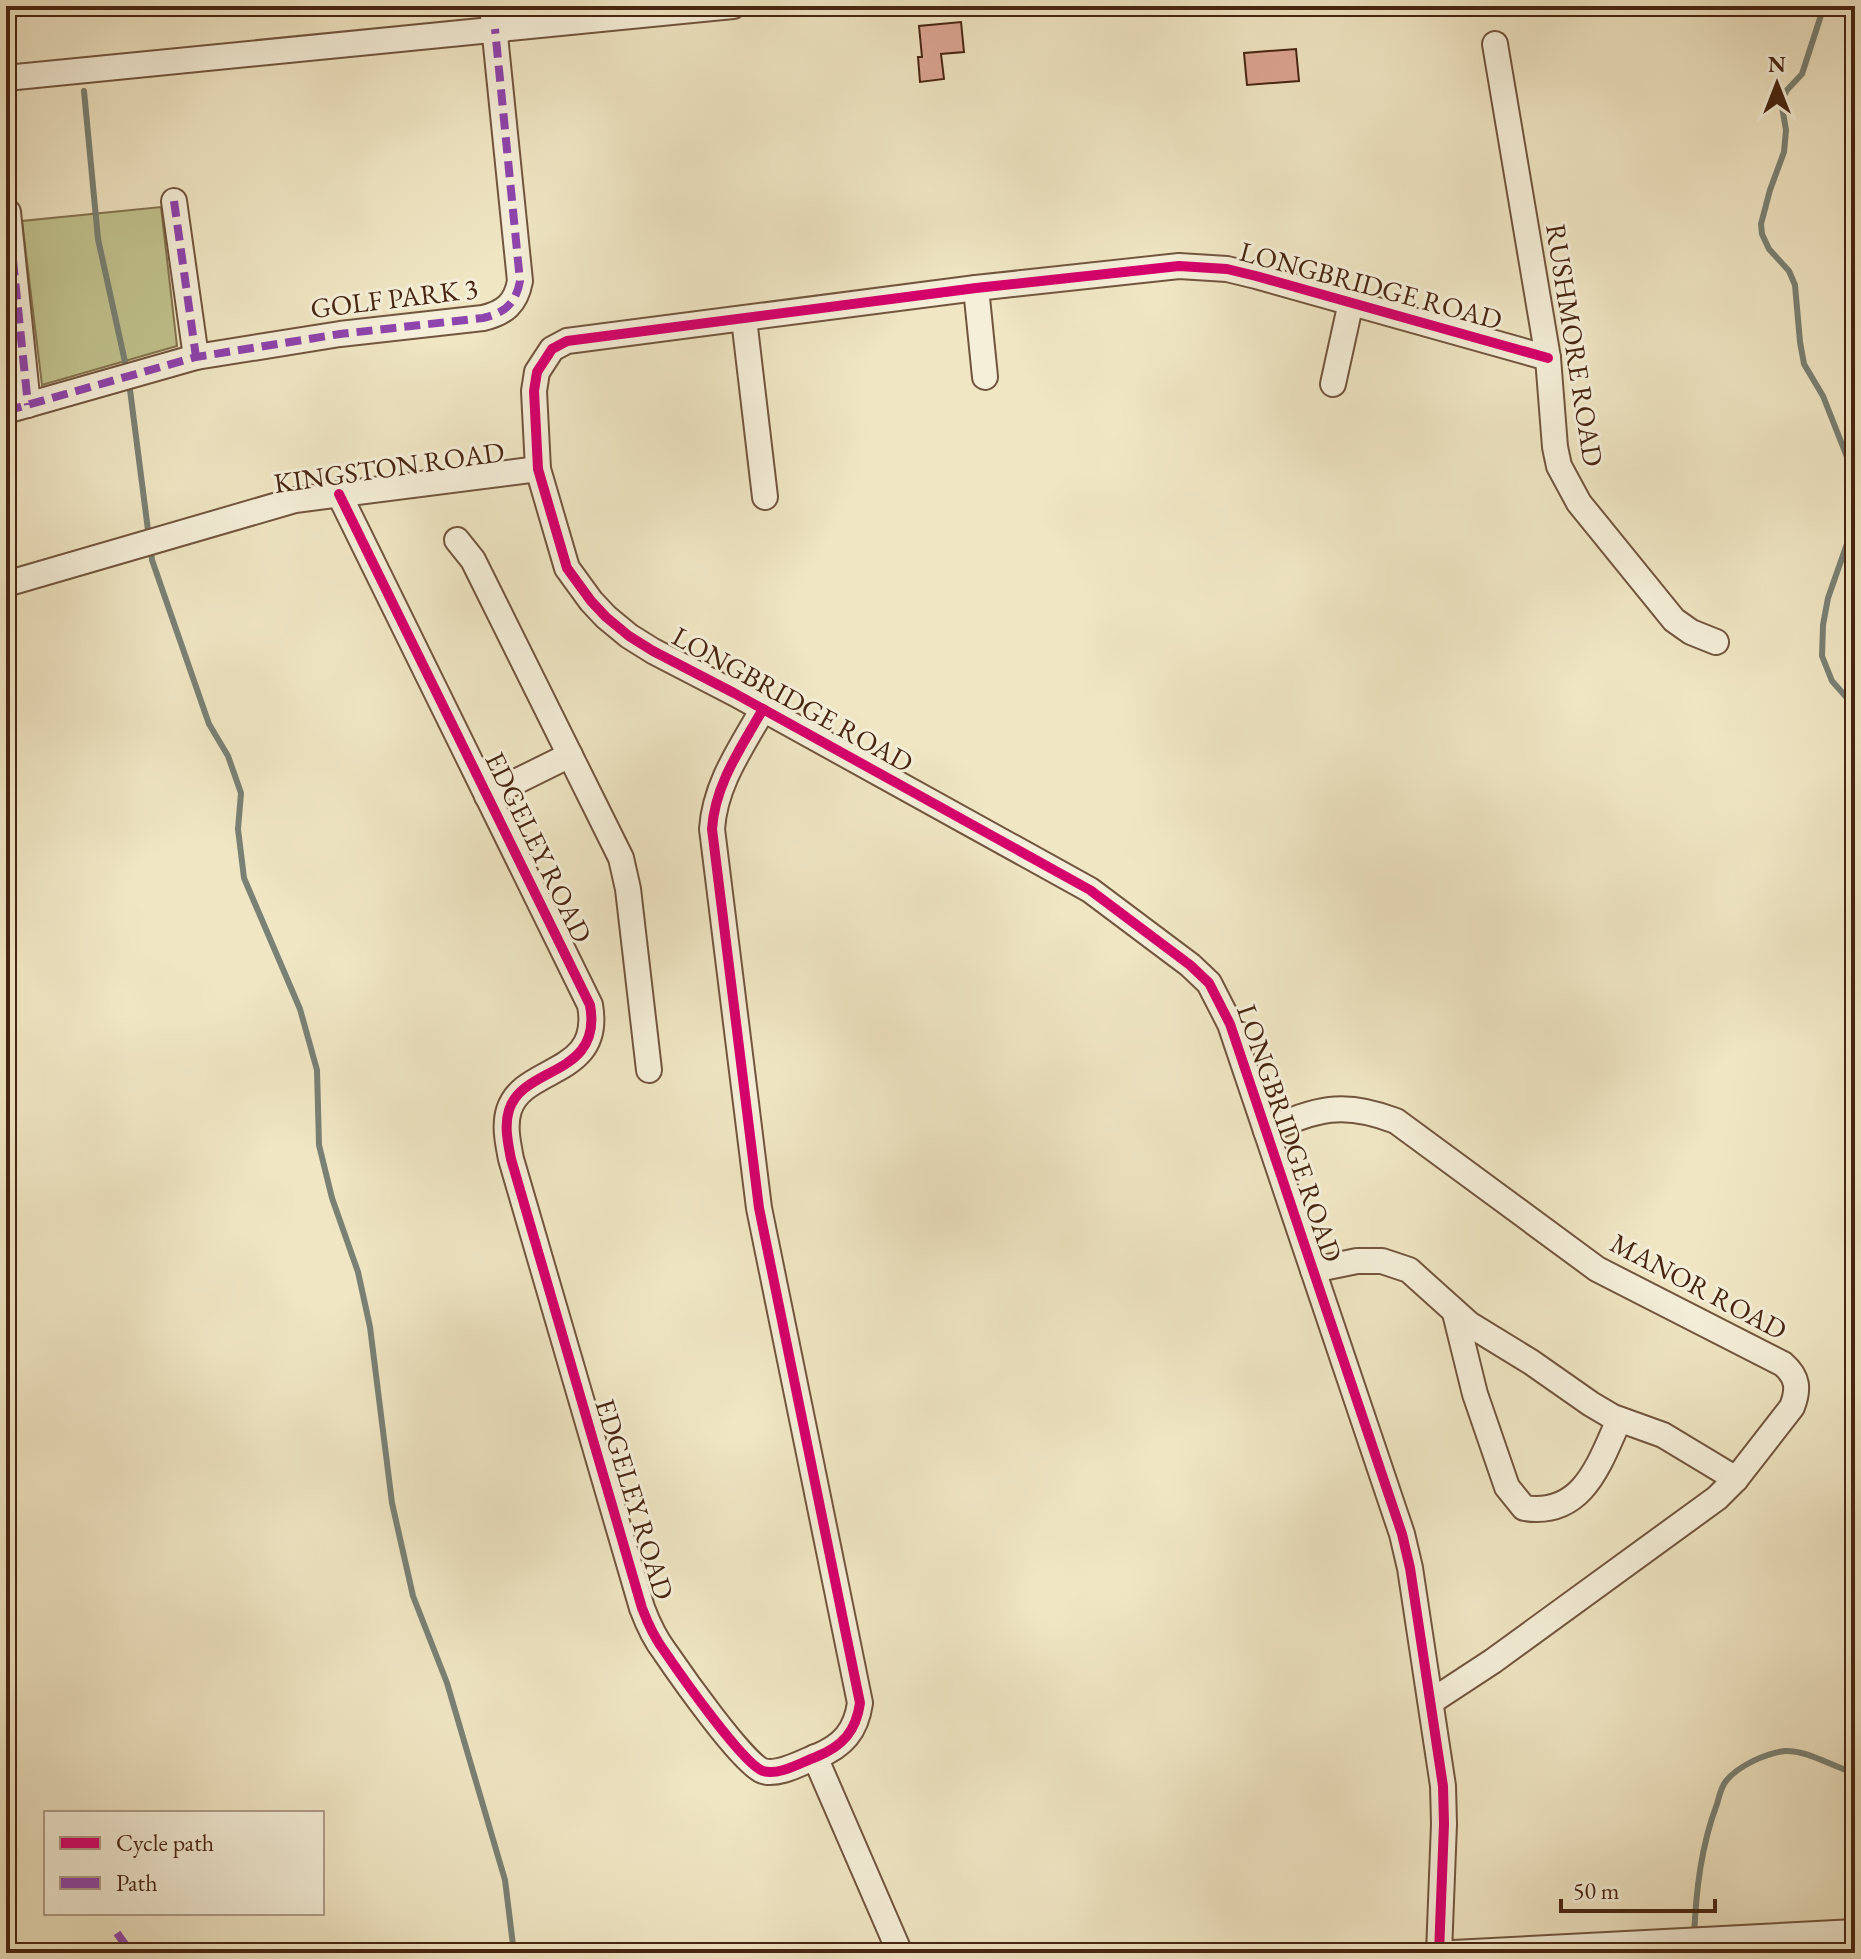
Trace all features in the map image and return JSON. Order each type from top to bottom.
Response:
[{"type":"street","points":[[6,78],[493,18],[733,6]]},
{"type":"street","name":"GOLF PARK 3","points":[[8,212],[17,408],[196,357],[340,334],[483,318],[503,311],[514,301],[520,281],[493,18]]},
{"type":"street","name":"RUSHMORE ROAD","points":[[1495,44],[1548,358],[1555,447],[1566,484],[1674,620],[1691,632],[1716,642]]},
{"type":"street","points":[[174,201],[196,357]]},
{"type":"street","name":"LONGBRIDGE ROAD","points":[[1439,1953],[1444,1824],[1439,1748],[1402,1534],[1230,1024],[1209,983],[1190,965],[1090,890],[629,636],[591,601],[567,568],[538,469],[534,391],[537,372],[552,349],[567,341],[976,288],[1179,266],[1256,276],[1548,358]]},
{"type":"street","points":[[976,288],[985,377]]},
{"type":"street","points":[[1333,384],[1351,302]]},
{"type":"street","points":[[744,319],[765,497]]},
{"type":"street","name":"KINGSTON ROAD","points":[[6,584],[295,500],[538,469]]},
{"type":"street","name":"EDGELEY ROAD","points":[[339,494],[590,1005],[590,1033],[584,1048],[554,1072],[523,1090],[509,1109],[506,1130],[511,1159],[633,1586],[664,1651],[751,1765],[768,1772],[833,1750],[853,1730],[860,1703],[759,1208],[712,829],[714,804],[720,788],[763,709]]},
{"type":"street","points":[[457,540],[473,560],[621,858],[628,889],[649,1070]]},
{"type":"street","points":[[487,796],[570,755]]},
{"type":"street","name":"MANOR ROAD","points":[[1266,1131],[1305,1114],[1331,1109],[1368,1110],[1396,1121],[1597,1269],[1783,1364],[1793,1372],[1797,1383],[1798,1394],[1792,1407],[1736,1479],[1717,1498],[1493,1661],[1432,1701]]},
{"type":"street","points":[[1313,1270],[1357,1261],[1382,1261],[1409,1270],[1455,1313],[1619,1420],[1663,1435],[1736,1479]]},
{"type":"street","points":[[1455,1313],[1475,1394],[1507,1487],[1524,1508],[1541,1511],[1569,1501],[1596,1470],[1619,1420]]},
{"type":"street","points":[[815,1757],[900,1953]]},
{"type":"street","points":[[1453,1953],[1855,1932]]},
{"type":"green space","points":[[161,207],[177,346],[42,385],[22,221]]},
{"type":"building","points":[[961,22],[964,52],[941,54],[944,79],[920,82],[918,57],[922,57],[919,26]]},
{"type":"building","points":[[1296,49],[1299,81],[1247,85],[1244,53]]},
{"type":"waterway","points":[[1824,6],[1802,74],[1781,101],[1786,130],[1784,152],[1761,224],[1769,249],[1789,271],[1795,285],[1804,364],[1823,396],[1847,457],[1848,541],[1828,598],[1822,656],[1832,681],[1855,707]]},
{"type":"waterway","points":[[84,91],[98,239],[127,371]]},
{"type":"waterway","points":[[129,382],[149,538]]},
{"type":"waterway","points":[[151,549],[152,560],[209,724],[228,756],[241,793],[238,829],[244,878],[300,1009],[317,1070],[319,1145],[332,1198],[358,1272],[370,1327],[392,1503],[413,1596],[447,1683],[505,1880],[513,1945],[519,1953]]},
{"type":"waterway","points":[[1694,1936],[1703,1852],[1721,1789],[1731,1775],[1753,1761],[1785,1751],[1802,1753],[1855,1773]]},
{"type":"marked path","points":[[6,411],[196,357],[340,334],[483,318],[503,310],[516,295],[520,281],[495,29]]},
{"type":"marked path","points":[[174,201],[196,357]]},
{"type":"marked path","points":[[8,212],[28,405]]},
{"type":"marked path","points":[[117,1933],[131,1953]]},
{"type":"cycle path","points":[[1439,1953],[1443,1786],[1410,1568],[1402,1534],[1230,1024],[1209,983],[1190,965],[1090,890],[653,651],[606,617],[567,568],[538,469],[534,391],[537,372],[552,349],[567,341],[976,288],[1179,266],[1227,269],[1256,276],[1548,358]]},
{"type":"cycle path","points":[[339,494],[590,1005],[591,1028],[585,1045],[574,1058],[529,1085],[517,1096],[509,1110],[508,1141],[642,1608],[661,1647],[727,1736],[754,1765],[763,1771],[776,1772],[834,1748],[847,1736],[860,1703],[759,1208],[712,829],[724,782],[763,709]]}]
